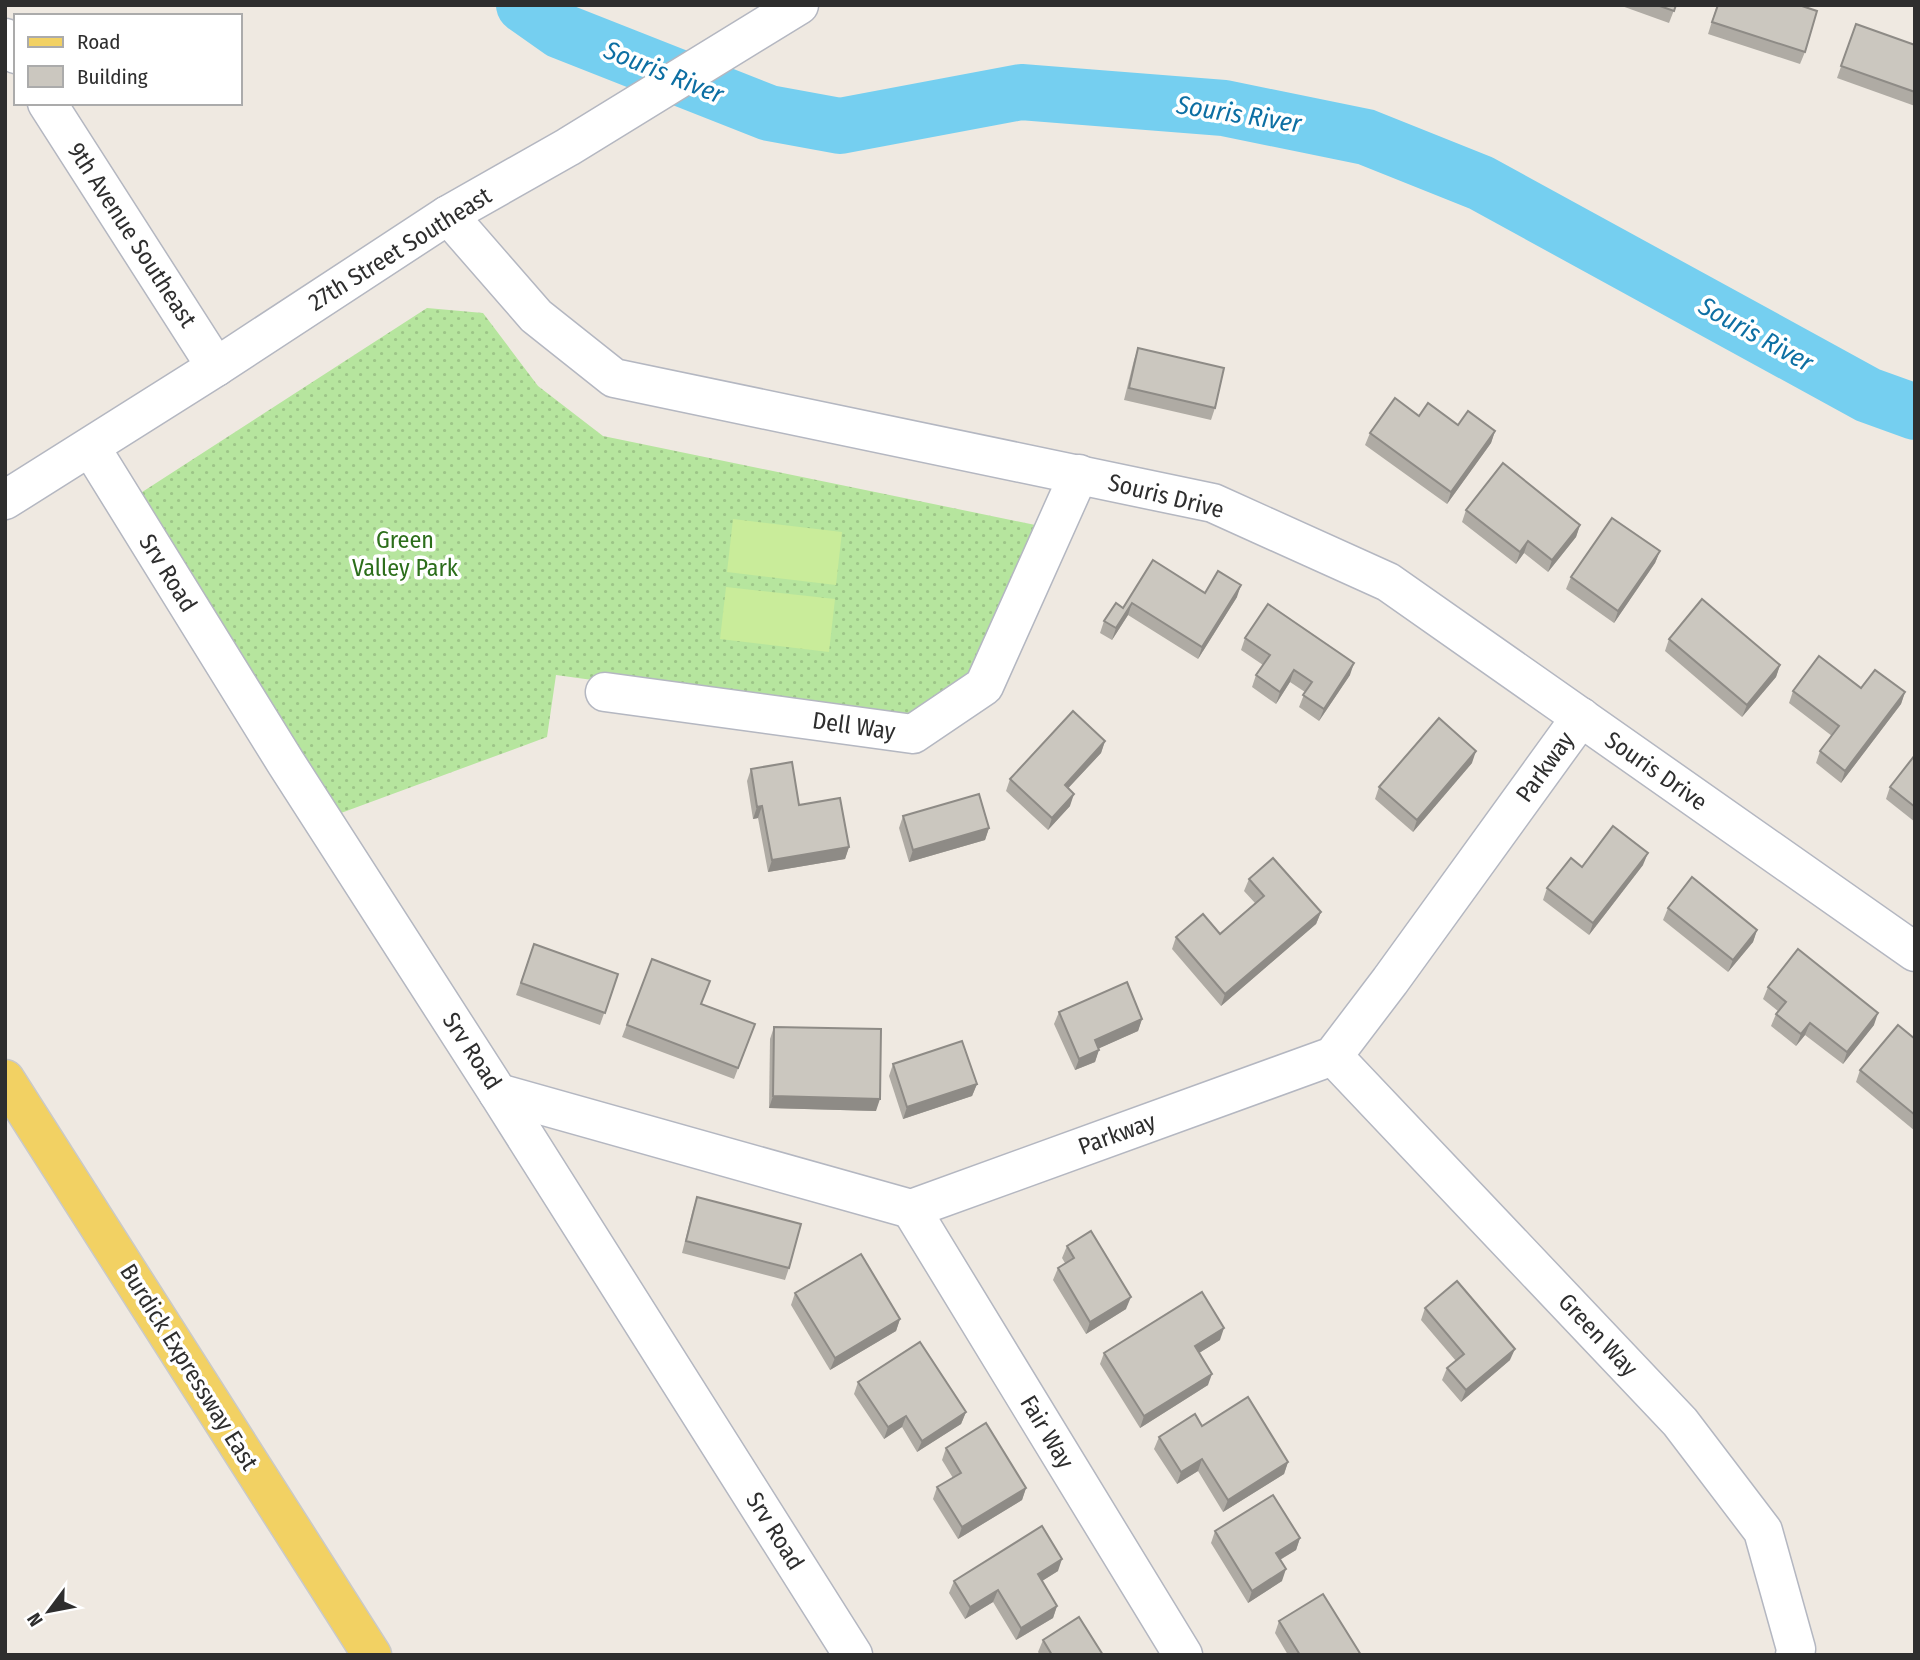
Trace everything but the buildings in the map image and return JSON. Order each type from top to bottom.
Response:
[{"type":"main road","name":"Burdick Expressway East","points":[[5,1079],[372,1655]]},
{"type":"street","name":"27th Street Southeast","points":[[5,500],[216,367],[448,215],[568,147],[794,9]]},
{"type":"street","name":"9th Avenue Southeast","points":[[48,105],[216,367]]},
{"type":"street","name":"Souris Drive","points":[[448,215],[536,316],[614,377],[1213,503],[1388,582],[1915,952]]},
{"type":"street","name":"Srv Road","points":[[90,448],[293,774],[853,1655]]},
{"type":"street","name":"Dell Way","points":[[605,692],[913,734],[984,686],[1079,474]]},
{"type":"street","name":"Parkway","points":[[911,1209],[1333,1056],[1581,717]]},
{"type":"street","name":"Green Way","points":[[1333,1056],[1688,1433],[1763,1531],[1796,1649],[1795,1655]]},
{"type":"street","points":[[498,1093],[911,1209]]},
{"type":"street","name":"Fair Way","points":[[911,1209],[1183,1655]]},
{"type":"green space","name":"Green Valley Park","points":[[427,308],[483,313],[538,386],[603,436],[1050,528],[982,679],[913,724],[556,675],[547,737],[341,813],[136,496]]},
{"type":"green space","points":[[733,519],[842,532],[836,585],[727,572]]},
{"type":"green space","points":[[726,587],[835,599],[829,652],[720,639]]},
{"type":"waterway","name":"Souris River","points":[[524,5],[561,31],[769,113],[840,126],[1021,92],[1224,108],[1366,137],[1481,183],[1868,395],[1915,412]]}]
